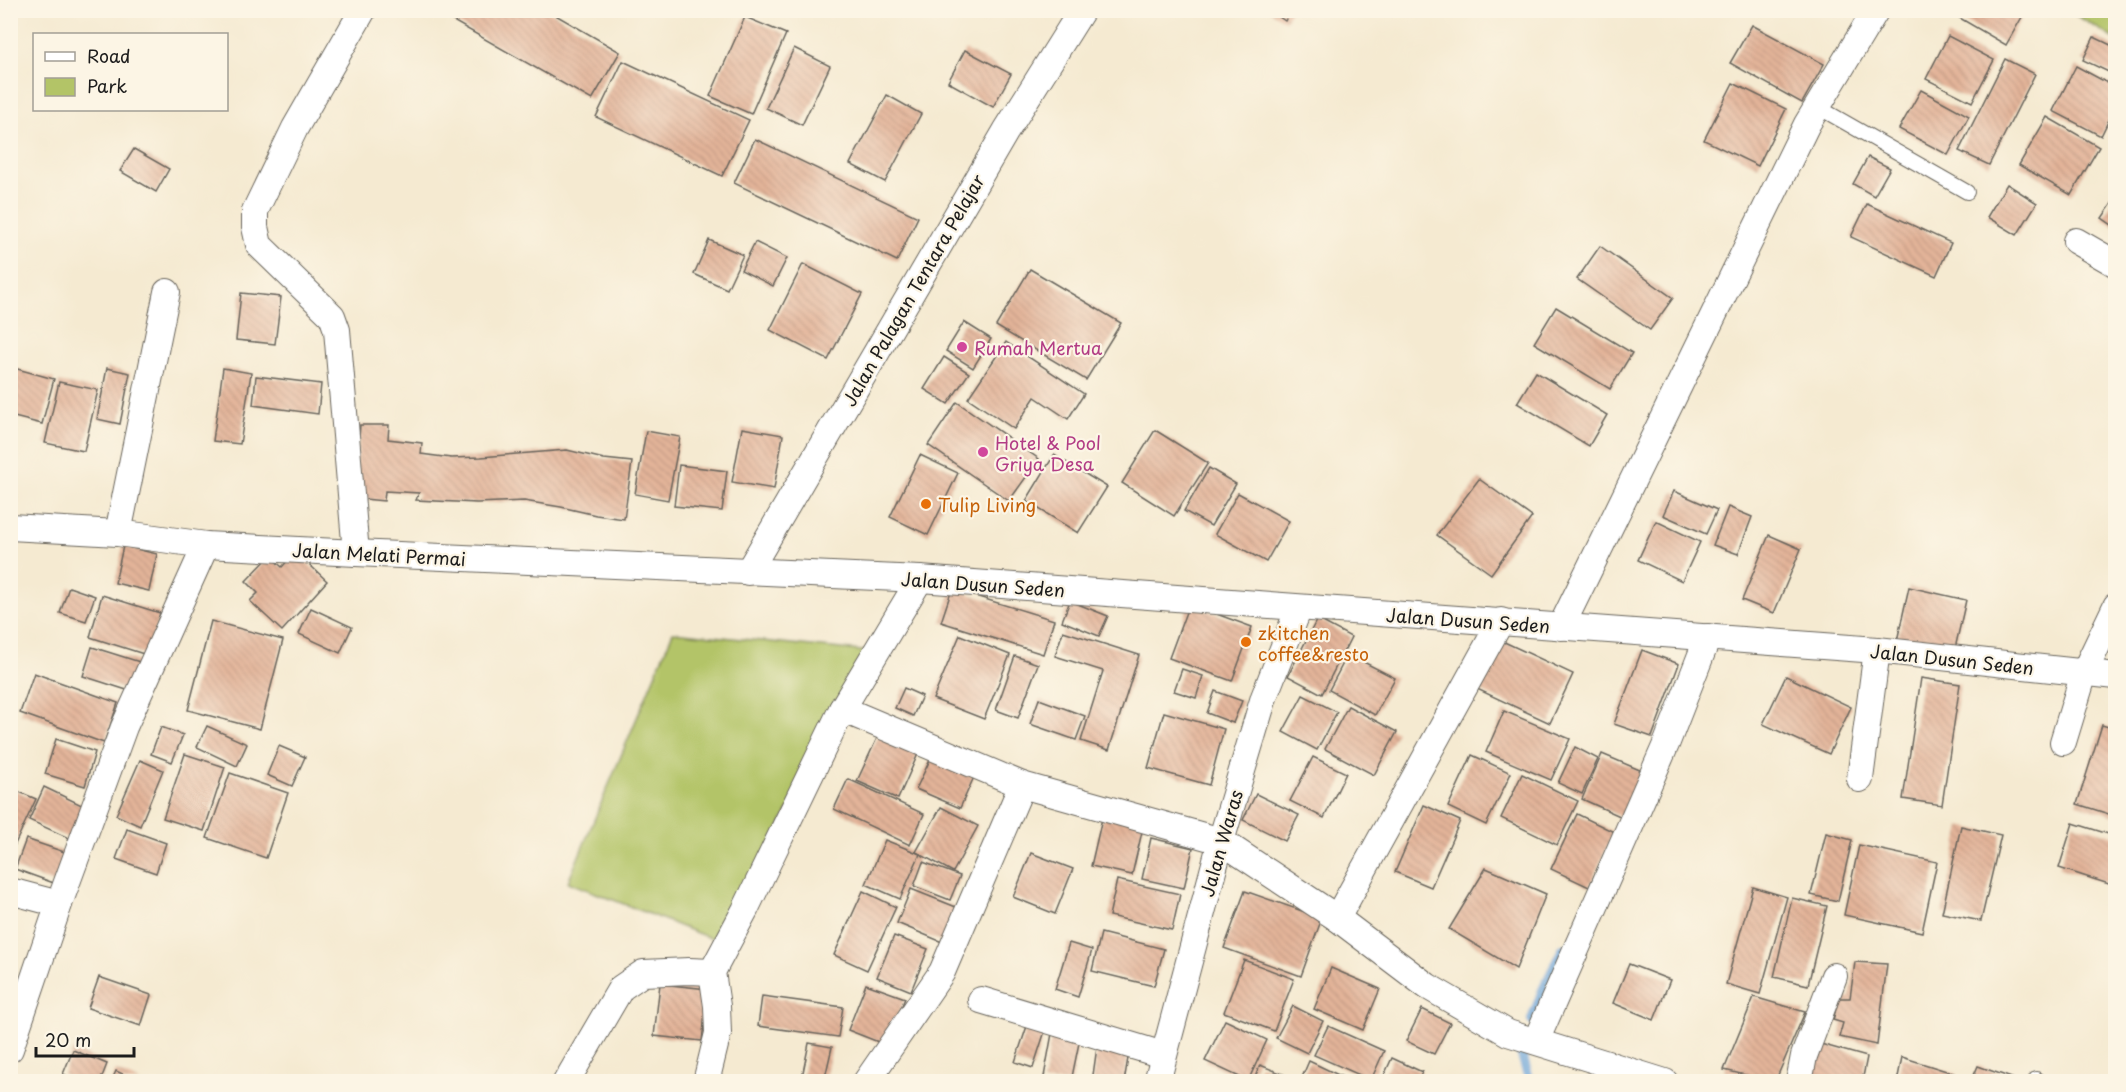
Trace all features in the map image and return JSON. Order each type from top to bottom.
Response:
[{"type":"street","points":[[356,553],[337,330],[332,316],[259,245],[255,227],[255,211],[295,128],[363,10]]},
{"type":"street","name":"Jalan Palagan Tentara Pelajar","points":[[748,572],[1006,131],[1082,10]]},
{"type":"street","points":[[1561,627],[1807,124],[1876,10]]},
{"type":"street","points":[[2076,241],[2115,264]]},
{"type":"street","points":[[118,533],[167,292]]},
{"type":"street","name":"Jalan Melati Permai","points":[[10,527],[118,533],[206,545],[748,572]]},
{"type":"street","points":[[10,1049],[59,904],[124,728],[206,545]]},
{"type":"street","name":"Jalan Dusun Seden","points":[[748,572],[920,579],[1501,621],[1878,650],[2115,676]]},
{"type":"street","points":[[706,1082],[718,1033],[717,1006],[711,972],[745,910],[842,709],[920,579]]},
{"type":"street","points":[[2063,741],[2084,673],[2115,606]]},
{"type":"street","name":"Jalan Waras","points":[[1156,1082],[1221,841],[1264,697],[1299,608]]},
{"type":"street","points":[[1337,918],[1501,621]]},
{"type":"street","points":[[1525,1038],[1666,742],[1708,637]]},
{"type":"street","points":[[1860,779],[1878,650]]},
{"type":"street","points":[[842,709],[1022,785],[1221,841],[1337,918],[1427,986],[1525,1038],[1665,1082]]},
{"type":"street","points":[[866,1082],[942,972],[1022,785]]},
{"type":"street","points":[[10,891],[59,904]]},
{"type":"street","points":[[566,1082],[621,988],[643,974],[711,972]]},
{"type":"street","points":[[1799,1082],[1804,1056],[1834,976]]},
{"type":"street","points":[[981,1000],[1163,1055]]},
{"type":"lane","points":[[1818,107],[1967,192]]},
{"type":"green space","points":[[2069,11],[2115,11],[2115,39]]},
{"type":"green space","points":[[673,632],[870,652],[720,942],[568,882]]},
{"type":"building","points":[[434,10],[547,10],[620,52],[592,100]]},
{"type":"building","points":[[1269,10],[1291,10],[1285,21]]},
{"type":"building","points":[[1946,10],[2026,10],[2006,45]]},
{"type":"building","points":[[745,17],[786,34],[751,114],[710,96]]},
{"type":"building","points":[[1752,25],[1824,64],[1802,103],[1730,63]]},
{"type":"building","points":[[1948,36],[1994,60],[1972,102],[1926,79]]},
{"type":"building","points":[[2094,37],[2115,47],[2115,75],[2083,60]]},
{"type":"building","points":[[794,48],[830,66],[802,125],[766,108]]},
{"type":"building","points":[[965,50],[1011,74],[993,107],[948,82]]},
{"type":"building","points":[[2005,59],[2035,74],[1989,165],[1959,151]]},
{"type":"building","points":[[623,61],[749,120],[722,176],[596,117]]},
{"type":"building","points":[[2076,66],[2115,87],[2115,107],[2101,136],[2053,111]]},
{"type":"building","points":[[1733,83],[1786,109],[1758,166],[1704,140]]},
{"type":"building","points":[[1921,90],[1969,116],[1948,155],[1899,129]]},
{"type":"building","points":[[887,95],[921,114],[885,182],[850,164]]},
{"type":"building","points":[[2047,117],[2099,147],[2071,195],[2019,165]]},
{"type":"building","points":[[755,139],[918,217],[897,261],[734,183]]},
{"type":"building","points":[[134,149],[169,169],[156,192],[120,171]]},
{"type":"building","points":[[1868,157],[1890,168],[1874,196],[1853,184]]},
{"type":"building","points":[[2007,184],[2037,203],[2017,235],[1987,217]]},
{"type":"building","points":[[2115,199],[2115,227],[2102,218]]},
{"type":"building","points":[[1867,204],[1951,243],[1936,276],[1851,237]]},
{"type":"building","points":[[709,240],[743,255],[727,289],[694,274]]},
{"type":"building","points":[[755,242],[787,258],[773,286],[741,270]]},
{"type":"building","points":[[1600,246],[1673,298],[1650,330],[1577,279]]},
{"type":"building","points":[[803,264],[862,294],[828,360],[770,330]]},
{"type":"building","points":[[1030,269],[1121,323],[1086,380],[996,326]]},
{"type":"building","points":[[241,293],[281,297],[275,344],[236,340]]},
{"type":"building","points":[[1556,307],[1632,353],[1610,389],[1534,343]]},
{"type":"building","points":[[964,322],[991,339],[973,368],[946,351]]},
{"type":"building","points":[[1006,342],[1084,394],[1068,419],[1035,397],[1014,429],[968,398]]},
{"type":"building","points":[[944,357],[969,373],[948,404],[924,389]]},
{"type":"building","points":[[10,367],[54,379],[42,424],[10,416]]},
{"type":"building","points":[[107,368],[130,373],[120,424],[97,419]]},
{"type":"building","points":[[223,368],[251,373],[240,444],[213,441]]},
{"type":"building","points":[[1536,372],[1607,415],[1589,446],[1517,403]]},
{"type":"building","points":[[256,376],[321,384],[318,414],[253,405]]},
{"type":"building","points":[[59,382],[98,390],[84,451],[45,443]]},
{"type":"building","name":"Hotel & Pool Griya Desa","points":[[957,402],[1039,459],[1009,501],[928,445]]},
{"type":"building","points":[[360,425],[389,425],[388,439],[422,443],[421,454],[451,458],[567,450],[604,459],[632,462],[624,519],[524,501],[477,503],[416,500],[419,493],[385,491],[384,501],[354,498]]},
{"type":"building","points":[[742,428],[783,435],[774,489],[732,482]]},
{"type":"building","points":[[1155,430],[1208,463],[1174,516],[1122,483]]},
{"type":"building","points":[[646,431],[680,437],[668,500],[635,494]]},
{"type":"building","points":[[920,455],[958,473],[928,535],[890,517]]},
{"type":"building","points":[[1054,455],[1107,487],[1078,533],[1026,501]]},
{"type":"building","points":[[679,465],[727,471],[722,511],[674,506]]},
{"type":"building","points":[[1209,468],[1236,484],[1211,526],[1184,511]]},
{"type":"building","points":[[1479,479],[1532,517],[1491,574],[1437,535]]},
{"type":"building","points":[[1674,491],[1717,510],[1706,534],[1663,515]]},
{"type":"building","points":[[1238,493],[1289,521],[1266,562],[1215,534]]},
{"type":"building","points":[[1728,507],[1752,517],[1738,554],[1713,545]]},
{"type":"building","points":[[1656,521],[1700,542],[1682,581],[1638,560]]},
{"type":"building","points":[[1769,535],[1801,549],[1774,613],[1742,600]]},
{"type":"building","points":[[123,546],[157,554],[149,591],[115,583]]},
{"type":"building","points":[[296,552],[327,581],[282,631],[250,601],[258,593],[246,581],[270,556],[282,567]]},
{"type":"building","points":[[69,587],[95,596],[86,621],[60,613]]},
{"type":"building","points":[[1909,587],[1966,600],[1954,653],[1897,641]]},
{"type":"building","points":[[952,589],[1054,620],[1043,654],[941,622]]},
{"type":"building","points":[[102,595],[160,613],[147,655],[90,637]]},
{"type":"building","points":[[1070,601],[1108,616],[1099,636],[1062,621]]},
{"type":"building","points":[[1189,604],[1252,627],[1232,681],[1169,658]]},
{"type":"building","points":[[311,608],[352,627],[340,653],[299,634]]},
{"type":"building","points":[[1317,619],[1351,637],[1322,694],[1288,676]]},
{"type":"building","points":[[211,621],[283,640],[260,729],[188,710]]},
{"type":"building","points":[[1063,631],[1139,655],[1109,750],[1081,741],[1103,671],[1055,656]]},
{"type":"building","points":[[960,635],[1010,655],[984,719],[933,699]]},
{"type":"building","points":[[1500,640],[1573,674],[1550,723],[1477,689]]},
{"type":"building","points":[[92,647],[143,663],[133,692],[83,676]]},
{"type":"building","points":[[1642,650],[1679,664],[1652,737],[1614,724]]},
{"type":"building","points":[[1348,654],[1395,678],[1375,715],[1329,690]]},
{"type":"building","points":[[1015,656],[1038,664],[1018,718],[996,710]]},
{"type":"building","points":[[1182,669],[1203,676],[1196,698],[1174,691]]},
{"type":"building","points":[[34,673],[118,703],[104,743],[20,713]]},
{"type":"building","points":[[1786,676],[1851,707],[1829,754],[1763,724]]},
{"type":"building","points":[[1921,678],[1960,684],[1942,805],[1903,799]]},
{"type":"building","points":[[904,688],[922,696],[913,716],[895,708]]},
{"type":"building","points":[[1215,691],[1242,701],[1233,723],[1207,713]]},
{"type":"building","points":[[1303,695],[1337,712],[1317,750],[1283,732]]},
{"type":"building","points":[[1039,699],[1085,716],[1076,740],[1030,724]]},
{"type":"building","points":[[1348,706],[1397,732],[1374,775],[1325,749]]},
{"type":"building","points":[[1504,711],[1570,739],[1551,780],[1486,752]]},
{"type":"building","points":[[1164,712],[1224,729],[1209,785],[1148,768]]},
{"type":"building","points":[[2102,725],[2115,729],[2115,816],[2077,804]]},
{"type":"building","points":[[207,726],[247,744],[237,766],[197,747]]},
{"type":"building","points":[[161,727],[183,735],[172,762],[151,754]]},
{"type":"building","points":[[878,736],[918,754],[898,799],[857,781]]},
{"type":"building","points":[[56,739],[95,752],[85,786],[45,774]]},
{"type":"building","points":[[279,746],[305,757],[292,786],[267,775]]},
{"type":"building","points":[[1575,747],[1598,759],[1582,794],[1558,783]]},
{"type":"building","points":[[185,754],[225,767],[204,831],[163,818]]},
{"type":"building","points":[[1602,754],[1642,771],[1622,817],[1582,799]]},
{"type":"building","points":[[1472,755],[1511,773],[1486,825],[1448,807]]},
{"type":"building","points":[[1313,757],[1346,773],[1324,818],[1290,801]]},
{"type":"building","points":[[931,758],[974,777],[960,808],[916,789]]},
{"type":"building","points":[[140,760],[163,770],[140,826],[116,815]]},
{"type":"building","points":[[230,773],[288,793],[266,858],[207,838]]},
{"type":"building","points":[[1522,774],[1578,801],[1557,845],[1501,818]]},
{"type":"building","points":[[848,779],[924,814],[910,845],[834,809]]},
{"type":"building","points":[[44,787],[88,808],[73,840],[29,820]]},
{"type":"building","points":[[10,788],[36,799],[10,855]]},
{"type":"building","points":[[1256,794],[1299,815],[1285,841],[1243,820]]},
{"type":"building","points":[[1424,805],[1460,821],[1431,887],[1395,872]]},
{"type":"building","points":[[941,807],[978,826],[953,872],[916,852]]},
{"type":"building","points":[[1103,814],[1144,823],[1132,875],[1091,866]]},
{"type":"building","points":[[1577,814],[1614,832],[1589,887],[1551,869]]},
{"type":"building","points":[[2073,823],[2115,836],[2115,886],[2059,868]]},
{"type":"building","points":[[1961,826],[2001,835],[1981,921],[1942,913]]},
{"type":"building","points":[[127,829],[166,843],[156,873],[116,859]]},
{"type":"building","points":[[1826,833],[1852,840],[1838,901],[1811,895]]},
{"type":"building","points":[[1151,838],[1193,848],[1184,888],[1142,879]]},
{"type":"building","points":[[26,839],[73,855],[62,886],[15,869]]},
{"type":"building","points":[[885,840],[920,854],[900,899],[866,884]]},
{"type":"building","points":[[1859,845],[1937,862],[1922,932],[1844,915]]},
{"type":"building","points":[[1031,853],[1073,869],[1055,914],[1013,897]]},
{"type":"building","points":[[923,862],[960,876],[950,900],[914,886]]},
{"type":"building","points":[[1486,868],[1546,894],[1516,969],[1449,929]]},
{"type":"building","points":[[1117,880],[1180,894],[1172,930],[1109,916]]},
{"type":"building","points":[[1753,887],[1787,897],[1760,994],[1726,984]]},
{"type":"building","points":[[911,889],[956,907],[942,942],[897,923]]},
{"type":"building","points":[[863,891],[896,907],[867,970],[834,955]]},
{"type":"building","points":[[1245,891],[1322,918],[1301,976],[1224,948]]},
{"type":"building","points":[[1792,898],[1827,906],[1808,985],[1774,977]]},
{"type":"building","points":[[1101,933],[1164,949],[1154,986],[1092,971]]},
{"type":"building","points":[[894,936],[928,949],[911,991],[877,977]]},
{"type":"building","points":[[1069,943],[1092,950],[1078,997],[1055,989]]},
{"type":"building","points":[[1244,960],[1294,979],[1274,1031],[1224,1012]]},
{"type":"building","points":[[1855,962],[1887,964],[1877,1045],[1839,1037],[1843,1023],[1833,1020],[1839,998],[1850,998]]},
{"type":"building","points":[[1629,964],[1670,980],[1654,1020],[1613,1003]]},
{"type":"building","points":[[1331,968],[1380,989],[1363,1030],[1314,1009]]},
{"type":"building","points":[[99,977],[151,995],[141,1026],[88,1008]]},
{"type":"building","points":[[10,984],[24,989],[10,1016]]},
{"type":"building","points":[[660,984],[708,989],[702,1041],[654,1036]]},
{"type":"building","points":[[866,984],[905,998],[886,1045],[848,1030]]},
{"type":"building","points":[[762,996],[843,1007],[838,1037],[758,1026]]},
{"type":"building","points":[[1754,997],[1805,1012],[1775,1082],[1724,1070]]},
{"type":"building","points":[[1293,1006],[1323,1021],[1307,1053],[1276,1038]]},
{"type":"building","points":[[1422,1009],[1450,1023],[1434,1054],[1406,1041]]},
{"type":"building","points":[[1225,1020],[1267,1040],[1248,1081],[1205,1061]]},
{"type":"building","points":[[1027,1026],[1045,1031],[1033,1068],[1015,1062]]},
{"type":"building","points":[[1328,1026],[1384,1051],[1371,1080],[1314,1055]]},
{"type":"building","points":[[1053,1028],[1081,1033],[1071,1082],[1043,1082]]},
{"type":"building","points":[[809,1043],[832,1047],[824,1082],[801,1082]]},
{"type":"building","points":[[1817,1043],[1867,1057],[1862,1082],[1809,1082]]},
{"type":"building","points":[[1097,1047],[1129,1052],[1124,1082],[1092,1082]]},
{"type":"building","points":[[73,1050],[107,1064],[100,1082],[81,1082],[63,1074]]},
{"type":"building","points":[[1902,1057],[1956,1074],[1953,1082],[1897,1082]]},
{"type":"building","points":[[1392,1058],[1422,1072],[1418,1082],[1381,1082]]},
{"type":"building","points":[[1309,1061],[1353,1082],[1300,1082]]},
{"type":"building","points":[[1260,1065],[1293,1078],[1291,1082],[1253,1082]]},
{"type":"building","points":[[1978,1066],[2020,1081],[2020,1082],[1971,1082]]},
{"type":"building","points":[[116,1071],[140,1082],[111,1082]]},
{"type":"waterway","points":[[1532,1020],[1543,990],[1563,949]]},
{"type":"waterway","points":[[1526,1038],[1521,1052],[1530,1082]]},
{"type":"place","name":"Rumah Mertua","points":[[962,347]]},
{"type":"place","name":"Hotel & Pool Griya Desa","points":[[983,452]]},
{"type":"place","name":"Tulip Living","points":[[926,504]]},
{"type":"place","name":"zkitchen coffee&resto","points":[[1246,642]]}]
